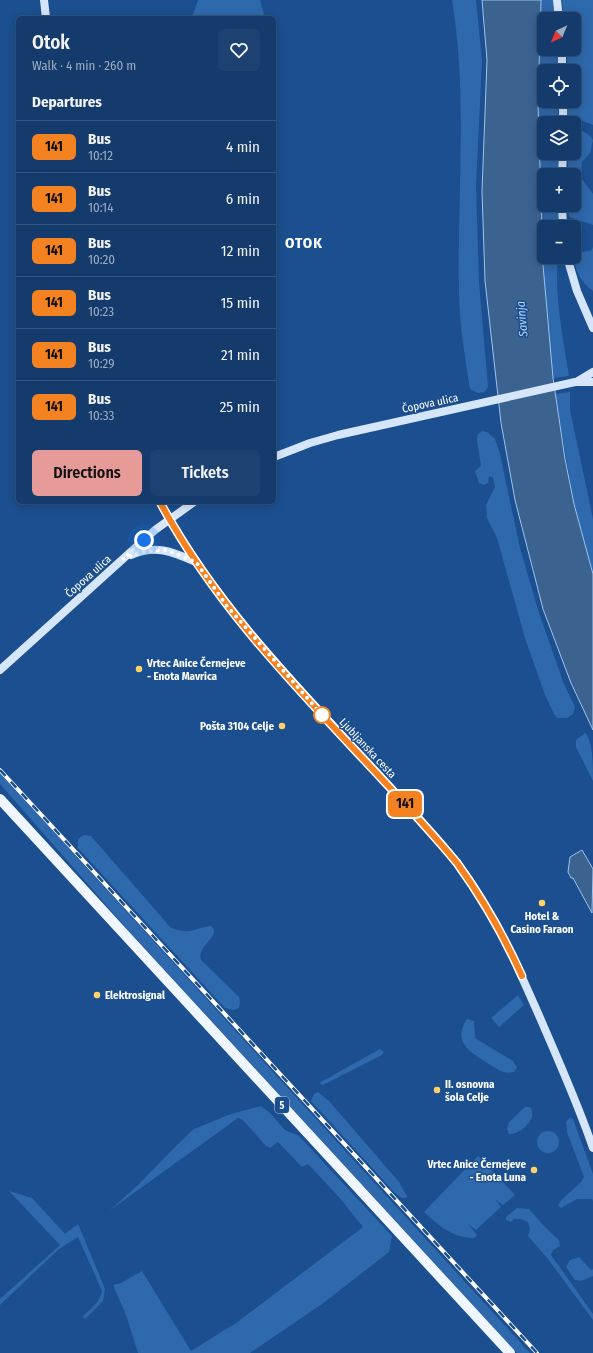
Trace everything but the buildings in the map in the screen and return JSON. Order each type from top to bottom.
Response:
[{"type":"main road","name":"5","points":[[0,799],[510,1353]]},
{"type":"street","points":[[44,0],[46,16]]},
{"type":"street","points":[[557,0],[558,12]]},
{"type":"street","points":[[569,264],[577,291],[593,328]]},
{"type":"street","points":[[572,383],[593,372],[593,375]]},
{"type":"street","name":"Čopova ulica","points":[[276,456],[310,443],[338,435],[572,383],[593,382]]},
{"type":"street","name":"Ljubljanska cesta","points":[[161,504],[196,562],[227,606],[261,647],[457,863],[480,894],[495,919],[522,976],[577,1103],[593,1148]]},
{"type":"street","name":"Čopova ulica","points":[[0,670],[169,519],[191,504]]},
{"type":"street","points":[[123,559],[139,552],[166,550],[196,562]]},
{"type":"shaded area","points":[[198,0],[260,0],[264,16],[193,16]]},
{"type":"shaded area","points":[[452,0],[476,0],[482,61],[476,186],[479,282],[488,387],[485,392],[478,393],[470,389],[460,315],[459,254],[461,108],[457,36]]},
{"type":"shaded area","points":[[541,0],[553,0],[554,12],[541,12]]},
{"type":"shaded area","points":[[562,0],[593,0],[593,125],[581,120],[581,116],[567,115],[567,108],[581,108],[581,64],[567,64],[567,56],[581,56],[581,12],[563,12]]},
{"type":"shaded area","points":[[539,56],[558,56],[558,64],[539,64]]},
{"type":"shaded area","points":[[538,108],[558,108],[558,116],[538,116]]},
{"type":"shaded area","points":[[581,130],[589,135],[593,140],[590,153],[582,162],[581,178],[581,168],[568,168],[568,160],[581,160]]},
{"type":"shaded area","points":[[540,160],[558,160],[558,168],[540,168]]},
{"type":"shaded area","points":[[581,178],[593,194],[593,225],[569,217],[569,212],[581,212]]},
{"type":"shaded area","points":[[541,212],[558,212],[559,220],[542,220]]},
{"type":"shaded area","points":[[593,247],[593,291],[579,276],[575,266],[575,264],[581,264],[581,252],[591,251]]},
{"type":"shaded area","points":[[558,264],[558,302],[569,376],[553,378],[543,265]]},
{"type":"shaded area","points":[[570,392],[570,410],[593,519],[593,574],[574,504],[555,394]]},
{"type":"shaded area","points":[[482,431],[487,432],[495,439],[500,454],[520,548],[539,613],[564,684],[575,707],[573,714],[567,718],[557,718],[545,695],[525,638],[497,538],[487,518],[486,505],[495,487],[493,478],[489,476],[488,483],[484,485],[479,483],[475,471],[481,466],[477,440],[478,434]]},
{"type":"shaded area","points":[[585,733],[588,736],[591,747],[593,781],[576,747],[576,740]]},
{"type":"shaded area","points":[[0,773],[530,1353],[517,1353],[128,930],[0,784]]},
{"type":"shaded area","points":[[84,835],[91,836],[171,928],[192,931],[211,926],[214,933],[202,950],[200,955],[201,960],[239,997],[239,1008],[233,1010],[225,1008],[78,848],[78,839]]},
{"type":"shaded area","points":[[518,995],[524,1005],[499,1027],[491,1018]]},
{"type":"shaded area","points":[[467,1019],[474,1021],[475,1038],[513,1061],[517,1067],[514,1072],[507,1073],[498,1070],[470,1051],[462,1041],[461,1035]]},
{"type":"shaded area","points":[[380,1049],[384,1052],[382,1055],[323,1085],[319,1083]]},
{"type":"shaded area","points":[[318,1092],[329,1101],[399,1182],[407,1196],[406,1198],[402,1198],[396,1194],[311,1101],[314,1094]]},
{"type":"shaded area","points":[[261,1106],[270,1113],[285,1130],[299,1136],[392,1236],[389,1252],[322,1304],[250,1353],[138,1353],[126,1315],[113,1285],[121,1283],[142,1271],[191,1351],[236,1323],[363,1227],[338,1196],[308,1164],[302,1167],[278,1142],[270,1148],[266,1146],[243,1120],[238,1118],[109,1211],[137,1186],[194,1129],[231,1114]]},
{"type":"shaded area","points":[[525,1107],[530,1107],[532,1111],[530,1121],[523,1129],[513,1134],[509,1134],[507,1129],[509,1122]]},
{"type":"shaded area","points":[[569,1118],[573,1119],[593,1174],[593,1201],[592,1199],[577,1199],[561,1208],[558,1205],[582,1181],[584,1177],[567,1132],[566,1122]]},
{"type":"shaded area","points":[[548,1131],[556,1134],[559,1142],[556,1150],[548,1153],[540,1150],[537,1142],[540,1134]]},
{"type":"shaded area","points":[[478,1156],[515,1195],[503,1205],[495,1199],[501,1207],[476,1230],[468,1224],[477,1235],[474,1238],[459,1236],[447,1230],[424,1212]]},
{"type":"shaded area","points":[[9,1191],[32,1198],[65,1234],[78,1224],[105,1289],[103,1301],[85,1319],[83,1316],[97,1302],[102,1291],[78,1237],[59,1249],[0,1305],[0,1299],[60,1245]]},
{"type":"shaded area","points":[[517,1208],[529,1209],[559,1240],[560,1246],[553,1250],[551,1255],[593,1314],[593,1320],[548,1259],[528,1236],[530,1230],[528,1222],[521,1219],[514,1219],[511,1222],[506,1220],[506,1217]]},
{"type":"shaded area","points":[[579,1257],[591,1270],[593,1269],[593,1276],[581,1281],[575,1280],[566,1267],[570,1260]]},
{"type":"water","name":"Savinja","points":[[482,0],[541,0],[541,12],[537,12],[537,56],[539,56],[539,64],[537,64],[538,116],[537,116],[537,160],[540,160],[540,168],[537,168],[537,212],[541,212],[542,220],[537,220],[537,264],[543,264],[553,378],[565,459],[574,504],[593,574],[593,730],[571,683],[543,609],[515,500],[501,423],[485,281],[482,191],[487,60]]},
{"type":"water","points":[[582,850],[593,869],[592,913],[573,878],[571,878],[568,872],[570,857]]},
{"type":"railway","points":[[0,770],[537,1353]]},
{"type":"bus line","name":"141","points":[[161,504],[181,540],[227,606],[261,647],[421,821],[457,863],[480,894],[495,919],[522,976]]},
{"type":"place","name":"Vrtec Anice Černejeve - Enota Mavrica","points":[[139,669]]},
{"type":"place","name":"Pošta 3104 Celje","points":[[282,726]]},
{"type":"place","name":"Hotel & Casino Faraon","points":[[542,903]]},
{"type":"place","name":"Elektrosignal","points":[[97,995]]},
{"type":"place","name":"II. osnovna šola Celje","points":[[437,1090]]},
{"type":"place","name":"Vrtec Anice Černejeve - Enota Luna","points":[[534,1170]]},
{"type":"district","name":"OTOK","points":[[304,243]]},
{"type":"route","points":[[144,540],[123,559],[139,552],[166,550],[196,562],[227,606],[261,647],[322,715]]}]
